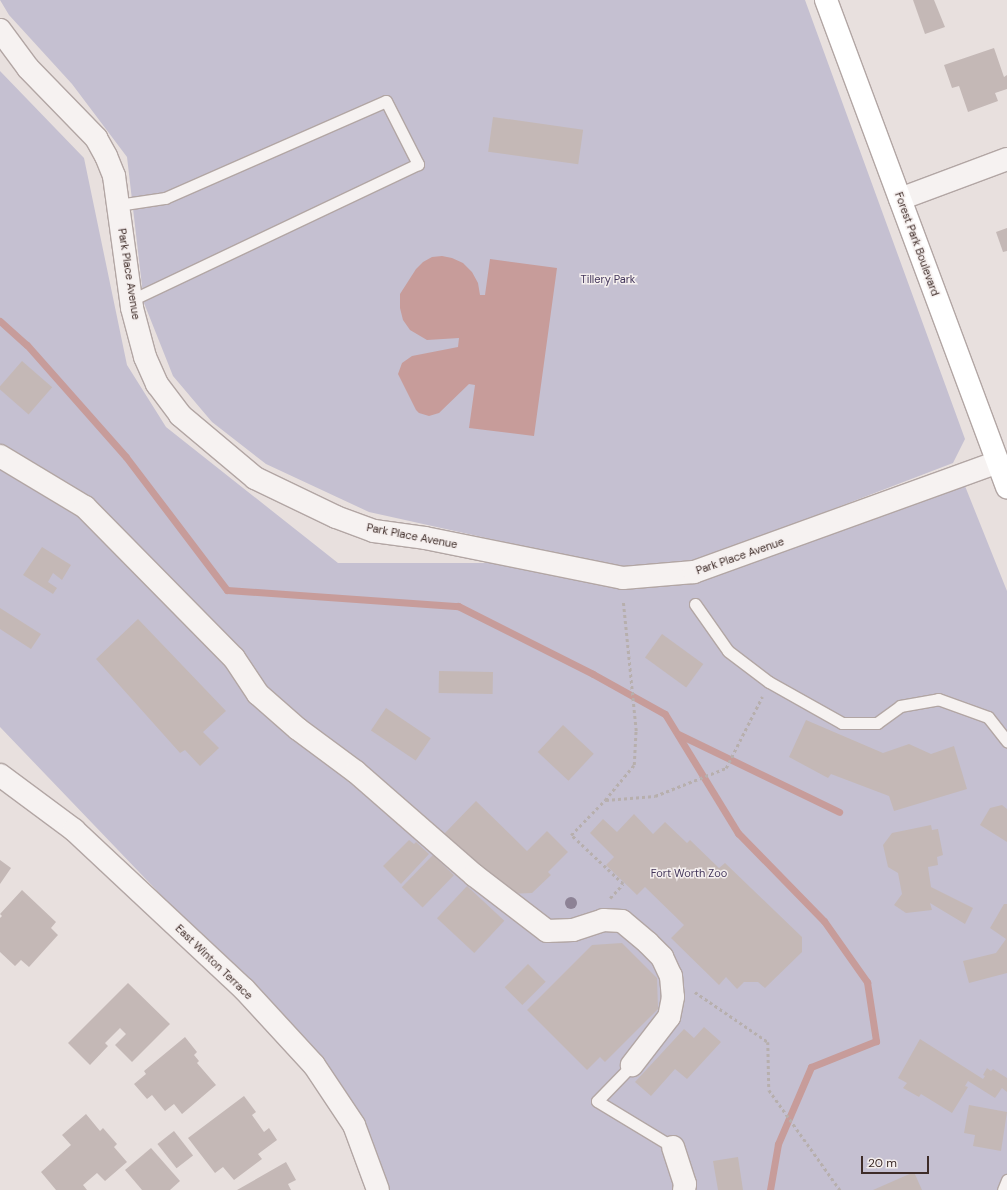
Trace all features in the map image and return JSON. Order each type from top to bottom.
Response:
[{"type":"main road","name":"Forest Park Boulevard","points":[[826,0],[1007,487]]},
{"type":"street","name":"Park Place Avenue","points":[[0,30],[28,68],[96,138],[114,176],[131,300],[145,357],[157,384],[180,415],[255,478],[336,517],[374,531],[425,538],[623,578],[694,572],[998,462]]},
{"type":"street","points":[[900,199],[1007,159]]},
{"type":"street","points":[[0,456],[85,507],[234,658],[258,694],[298,729],[356,772],[474,875],[547,931],[573,930],[603,920],[622,921],[648,943],[662,957],[671,976],[673,997],[669,1017],[632,1065]]},
{"type":"street","name":"East Winton Terrace","points":[[0,774],[74,830],[244,989],[314,1065],[354,1125],[378,1190]]},
{"type":"street","points":[[673,1148],[685,1184],[684,1190]]},
{"type":"lane","points":[[118,206],[165,198],[386,101],[418,164],[131,300]]},
{"type":"lane","points":[[695,604],[728,651],[769,682],[842,723],[877,723],[900,706],[938,699],[988,717],[1007,741]]},
{"type":"lane","points":[[632,1065],[597,1101],[673,1148]]},
{"type":"lane","points":[[1004,1190],[1007,1180]]},
{"type":"path","points":[[607,900],[623,884],[571,835],[605,800],[634,765],[636,731],[623,610]]},
{"type":"path","points":[[605,800],[655,796],[726,768],[752,719],[769,682]]},
{"type":"path","points":[[671,976],[768,1042],[769,1090],[840,1190]]},
{"type":"green space","name":"Fort Worth Zoo","points":[[0,0],[805,0],[965,439],[953,463],[752,540],[957,466],[1007,591],[1007,1190],[385,1190],[256,994],[0,727],[0,71],[84,158],[127,365],[166,427],[338,563],[600,563],[369,512],[266,464],[212,422],[173,376],[144,303],[127,157],[72,84],[9,15]]},
{"type":"shaded area","points":[[442,256],[452,258],[463,263],[472,272],[478,283],[480,295],[485,295],[490,259],[557,268],[534,436],[469,428],[475,385],[469,384],[439,413],[429,416],[419,413],[416,410],[398,374],[402,363],[412,356],[458,347],[459,338],[427,340],[410,330],[403,320],[400,308],[400,294],[416,269],[423,262],[432,257]]},
{"type":"building","points":[[913,0],[934,0],[945,27],[925,34]]},
{"type":"building","points":[[994,48],[1004,77],[1007,75],[1007,89],[995,93],[998,101],[968,112],[959,86],[952,88],[944,65]]},
{"type":"building","points":[[493,117],[583,130],[578,164],[488,152]]},
{"type":"building","points":[[1007,228],[1007,251],[1003,252],[996,232]]},
{"type":"building","points":[[22,361],[52,387],[29,414],[0,390],[0,386]]},
{"type":"building","points":[[42,547],[71,565],[62,580],[53,573],[48,582],[57,588],[53,594],[23,575]]},
{"type":"building","points":[[0,608],[41,634],[31,649],[0,629]]},
{"type":"building","points":[[138,619],[226,711],[203,732],[219,748],[200,766],[185,750],[180,753],[96,659]]},
{"type":"building","points":[[662,634],[703,664],[686,687],[645,657]]},
{"type":"building","points":[[439,671],[493,672],[493,694],[439,693]]},
{"type":"building","points":[[386,708],[431,738],[416,761],[371,730]]},
{"type":"building","points":[[806,720],[883,753],[909,744],[931,754],[954,746],[967,789],[894,811],[889,796],[831,774],[828,778],[789,757]]},
{"type":"building","points":[[563,725],[594,754],[568,781],[538,752]]},
{"type":"building","points":[[476,801],[527,851],[547,831],[568,852],[548,872],[551,875],[532,893],[505,894],[444,834]]},
{"type":"building","points":[[1002,805],[1007,809],[1007,842],[980,825],[990,808]]},
{"type":"building","points":[[634,814],[653,834],[665,822],[687,843],[690,840],[719,868],[725,863],[802,937],[802,952],[765,988],[758,982],[744,982],[737,989],[726,977],[719,985],[671,938],[684,925],[645,887],[637,895],[606,865],[614,857],[590,833],[603,819],[617,832]]},
{"type":"building","points":[[931,825],[932,830],[938,829],[943,855],[937,857],[938,865],[928,867],[931,887],[973,908],[965,924],[930,903],[932,910],[906,913],[894,905],[902,894],[898,873],[888,867],[883,845],[892,833]]},
{"type":"building","points":[[409,840],[414,844],[416,842],[429,854],[401,884],[383,866]]},
{"type":"building","points":[[433,855],[454,875],[423,908],[402,887]]},
{"type":"building","points":[[0,860],[11,868],[0,884]]},
{"type":"building","points":[[467,886],[504,921],[474,953],[437,918]]},
{"type":"building","points":[[22,890],[56,922],[51,928],[58,935],[29,967],[21,960],[15,966],[0,952],[0,918],[2,916],[0,914]]},
{"type":"building","points":[[1004,904],[1007,904],[1007,973],[969,983],[963,961],[996,953],[1006,939],[990,928]]},
{"type":"building","points":[[622,943],[657,978],[658,1009],[605,1062],[600,1057],[587,1070],[527,1010],[592,945]]},
{"type":"building","points":[[528,964],[546,982],[522,1005],[505,987]]},
{"type":"building","points":[[128,983],[170,1024],[132,1062],[115,1045],[126,1034],[120,1028],[105,1043],[108,1046],[90,1065],[68,1043]]},
{"type":"building","points":[[704,1027],[721,1042],[687,1079],[675,1069],[651,1096],[635,1082],[684,1029],[694,1038]]},
{"type":"building","points":[[185,1037],[197,1052],[194,1055],[199,1061],[197,1063],[216,1085],[182,1114],[174,1104],[165,1111],[152,1095],[147,1099],[134,1084],[146,1074],[144,1071]]},
{"type":"building","points":[[920,1039],[983,1079],[985,1076],[983,1075],[987,1068],[991,1071],[993,1069],[1007,1078],[1007,1092],[1002,1088],[995,1098],[968,1081],[965,1086],[968,1087],[952,1113],[921,1094],[919,1097],[903,1088],[907,1083],[898,1078]]},
{"type":"building","points":[[244,1096],[256,1112],[252,1115],[264,1132],[269,1128],[277,1140],[258,1154],[262,1159],[234,1180],[223,1167],[215,1173],[188,1138]]},
{"type":"building","points":[[969,1105],[1007,1112],[1001,1151],[973,1146],[975,1135],[964,1133]]},
{"type":"building","points":[[86,1114],[100,1131],[103,1128],[117,1144],[114,1147],[127,1162],[105,1181],[97,1173],[83,1185],[87,1190],[56,1190],[41,1172],[71,1145],[62,1135]]},
{"type":"building","points":[[174,1131],[193,1155],[177,1168],[157,1144]]},
{"type":"building","points":[[151,1148],[180,1181],[170,1190],[142,1190],[125,1170]]},
{"type":"building","points":[[738,1157],[743,1190],[718,1190],[713,1161]]},
{"type":"building","points":[[286,1162],[296,1180],[288,1184],[291,1190],[237,1190]]},
{"type":"building","points":[[914,1172],[922,1190],[873,1190]]},
{"type":"waterway","points":[[0,321],[27,345],[126,457],[227,590],[458,606],[593,674],[665,714],[738,833],[824,921],[867,982],[876,1041],[811,1067],[778,1144],[770,1190]]},
{"type":"waterway","points":[[678,734],[839,812]]},
{"type":"park label","name":"Tillery Park","points":[[608,279]]}]
